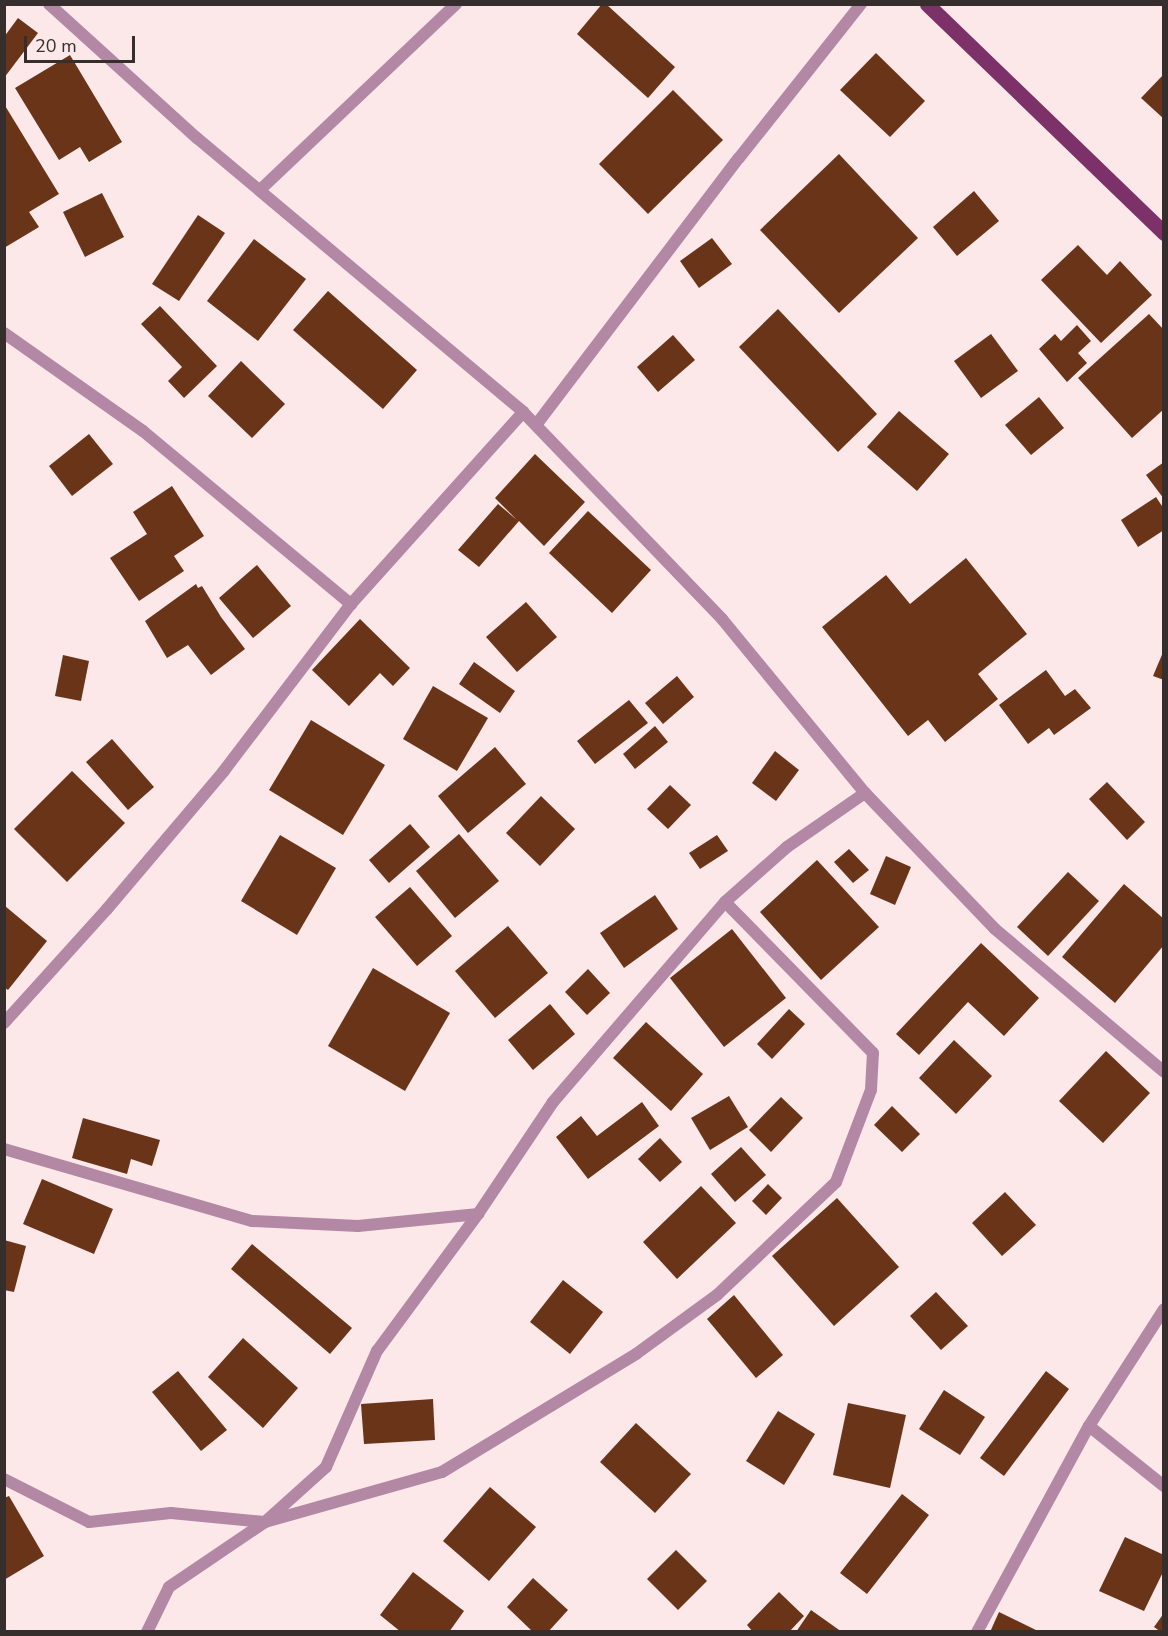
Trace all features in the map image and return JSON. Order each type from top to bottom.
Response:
[{"type":"main road","points":[[927,4],[1164,233]]},
{"type":"street","points":[[49,4],[197,138],[523,412],[722,619],[865,793],[995,929],[1164,1072]]},
{"type":"street","points":[[260,190],[456,4]]},
{"type":"street","points":[[536,425],[739,158],[861,4]]},
{"type":"street","points":[[4,333],[143,431],[351,604]]},
{"type":"street","points":[[4,1023],[107,909],[223,772],[351,604],[523,412]]},
{"type":"street","points":[[147,1632],[169,1587],[265,1522],[326,1467],[377,1351],[478,1214],[554,1102],[725,902],[787,847],[865,793]]},
{"type":"street","points":[[4,1479],[89,1522],[171,1513],[265,1522],[442,1472],[636,1354],[717,1295],[836,1182],[871,1090],[873,1053],[725,902]]},
{"type":"street","points":[[4,1149],[252,1221],[358,1226],[478,1214]]},
{"type":"street","points":[[977,1632],[1089,1426],[1164,1309]]},
{"type":"street","points":[[1089,1426],[1164,1486]]},
{"type":"street","points":[[4,1491],[19,1486]]},
{"type":"building","points":[[602,4],[606,4],[675,67],[648,98],[577,34]]},
{"type":"building","points":[[18,18],[38,33],[4,78],[4,37]]},
{"type":"building","points":[[876,53],[925,101],[890,137],[840,90]]},
{"type":"building","points":[[70,55],[122,142],[89,162],[80,147],[59,160],[15,88]]},
{"type":"building","points":[[1164,74],[1164,119],[1141,98]]},
{"type":"building","points":[[673,90],[723,140],[648,214],[599,164]]},
{"type":"building","points":[[4,104],[59,194],[29,212],[39,227],[4,248]]},
{"type":"building","points":[[839,154],[918,238],[839,313],[760,230]]},
{"type":"building","points":[[974,191],[999,221],[957,256],[933,227]]},
{"type":"building","points":[[102,193],[124,237],[85,257],[63,212]]},
{"type":"building","points":[[198,215],[225,233],[179,301],[152,284]]},
{"type":"building","points":[[712,238],[732,264],[699,288],[680,261]]},
{"type":"building","points":[[254,239],[306,279],[258,341],[207,301]]},
{"type":"building","points":[[1078,245],[1107,275],[1120,261],[1152,295],[1101,343],[1041,280]]},
{"type":"building","points":[[328,291],[417,370],[383,409],[293,330]]},
{"type":"building","points":[[160,306],[217,366],[184,398],[168,381],[182,367],[141,324]]},
{"type":"building","points":[[778,309],[877,414],[838,452],[739,347]]},
{"type":"building","points":[[1149,314],[1164,330],[1164,409],[1132,438],[1078,378]]},
{"type":"building","points":[[1077,325],[1091,341],[1078,353],[1087,363],[1067,382],[1039,349],[1055,334],[1061,341]]},
{"type":"building","points":[[991,334],[1018,371],[981,398],[954,361]]},
{"type":"building","points":[[673,335],[695,360],[658,392],[637,367]]},
{"type":"building","points":[[241,361],[285,404],[252,438],[208,396]]},
{"type":"building","points":[[1039,397],[1064,428],[1031,455],[1005,425]]},
{"type":"building","points":[[899,411],[949,454],[917,491],[867,447]]},
{"type":"building","points":[[89,434],[113,464],[72,496],[49,466]]},
{"type":"building","points":[[535,454],[585,502],[544,546],[519,521],[479,567],[458,550],[498,504],[517,520],[495,498]]},
{"type":"building","points":[[1164,462],[1164,499],[1146,475]]},
{"type":"building","points":[[172,486],[204,536],[174,556],[184,571],[139,601],[110,558],[147,534],[133,512]]},
{"type":"building","points":[[1156,497],[1164,509],[1164,530],[1138,547],[1121,520]]},
{"type":"building","points":[[588,511],[651,570],[612,613],[549,553]]},
{"type":"building","points":[[966,558],[1027,634],[978,674],[998,699],[945,742],[928,720],[908,736],[822,627],[886,575],[910,604]]},
{"type":"building","points":[[257,565],[291,606],[253,638],[219,598]]},
{"type":"building","points":[[196,584],[198,588],[202,586],[245,649],[211,675],[188,645],[167,658],[145,621]]},
{"type":"building","points":[[526,602],[557,637],[517,672],[486,637]]},
{"type":"building","points":[[360,619],[410,668],[393,686],[380,673],[349,706],[312,670]]},
{"type":"building","points":[[1164,650],[1164,680],[1153,676]]},
{"type":"building","points":[[63,655],[89,661],[81,701],[55,696]]},
{"type":"building","points":[[474,662],[515,691],[500,713],[459,684]]},
{"type":"building","points":[[1046,670],[1065,696],[1075,689],[1091,708],[1054,735],[1049,728],[1028,744],[999,705]]},
{"type":"building","points":[[677,676],[694,697],[663,724],[645,703]]},
{"type":"building","points":[[433,686],[488,718],[457,771],[403,739]]},
{"type":"building","points":[[629,700],[648,723],[595,764],[577,741]]},
{"type":"building","points":[[311,720],[385,765],[343,835],[269,790]]},
{"type":"building","points":[[655,726],[668,742],[635,769],[623,754]]},
{"type":"building","points":[[112,739],[154,787],[128,810],[86,762]]},
{"type":"building","points":[[495,747],[526,784],[468,833],[438,796]]},
{"type":"building","points":[[775,751],[799,770],[776,801],[752,783]]},
{"type":"building","points":[[72,771],[125,823],[67,882],[14,829]]},
{"type":"building","points":[[1107,782],[1145,822],[1127,840],[1089,799]]},
{"type":"building","points":[[670,785],[691,805],[668,829],[647,809]]},
{"type":"building","points":[[541,796],[575,829],[540,866],[506,833]]},
{"type":"building","points":[[410,824],[430,847],[389,883],[369,860]]},
{"type":"building","points":[[459,834],[499,881],[455,918],[416,871]]},
{"type":"building","points":[[280,835],[336,868],[297,935],[241,901]]},
{"type":"building","points":[[717,835],[728,851],[700,869],[689,853]]},
{"type":"building","points":[[849,849],[869,870],[853,883],[834,862]]},
{"type":"building","points":[[886,856],[911,867],[895,905],[870,894]]},
{"type":"building","points":[[817,860],[879,927],[821,980],[760,912]]},
{"type":"building","points":[[1068,872],[1099,901],[1048,956],[1017,927]]},
{"type":"building","points":[[1124,884],[1164,919],[1164,945],[1115,1003],[1062,957]]},
{"type":"building","points":[[410,887],[452,936],[417,966],[375,917]]},
{"type":"building","points":[[655,895],[678,929],[624,968],[600,933]]},
{"type":"building","points":[[5,906],[47,941],[8,990],[5,988]]},
{"type":"building","points":[[508,926],[548,973],[495,1018],[455,971]]},
{"type":"building","points":[[732,929],[786,998],[724,1047],[670,978]]},
{"type":"building","points":[[981,943],[1039,998],[1004,1036],[968,1002],[919,1055],[896,1034]]},
{"type":"building","points":[[373,968],[450,1013],[405,1091],[328,1046]]},
{"type":"building","points":[[588,969],[610,993],[587,1015],[565,992]]},
{"type":"building","points":[[550,1004],[575,1034],[533,1070],[508,1040]]},
{"type":"building","points":[[789,1009],[805,1024],[772,1059],[757,1044]]},
{"type":"building","points":[[646,1022],[703,1074],[671,1111],[613,1058]]},
{"type":"building","points":[[954,1040],[992,1076],[956,1114],[919,1078]]},
{"type":"building","points":[[1106,1051],[1150,1093],[1103,1143],[1059,1101]]},
{"type":"building","points":[[729,1096],[748,1127],[710,1150],[691,1118]]},
{"type":"building","points":[[781,1097],[803,1118],[771,1152],[749,1130]]},
{"type":"building","points":[[642,1102],[659,1126],[588,1179],[556,1137],[581,1116],[597,1136]]},
{"type":"building","points":[[892,1106],[920,1134],[902,1152],[874,1125]]},
{"type":"building","points":[[83,1118],[160,1140],[152,1166],[131,1159],[127,1174],[72,1158]]},
{"type":"building","points":[[660,1138],[682,1162],[660,1182],[638,1159]]},
{"type":"building","points":[[741,1147],[766,1175],[735,1202],[711,1174]]},
{"type":"building","points":[[42,1179],[113,1209],[94,1254],[23,1224]]},
{"type":"building","points":[[768,1184],[782,1198],[766,1215],[752,1201]]},
{"type":"building","points":[[701,1186],[736,1223],[677,1279],[643,1242]]},
{"type":"building","points":[[1005,1192],[1036,1225],[1002,1256],[972,1223]]},
{"type":"building","points":[[837,1198],[899,1267],[834,1326],[772,1256]]},
{"type":"building","points":[[4,1240],[26,1246],[14,1292],[4,1290]]},
{"type":"building","points":[[252,1244],[352,1328],[330,1354],[231,1269]]},
{"type":"building","points":[[563,1280],[603,1312],[570,1354],[530,1322]]},
{"type":"building","points":[[936,1292],[968,1326],[941,1350],[910,1316]]},
{"type":"building","points":[[734,1295],[783,1355],[756,1378],[707,1319]]},
{"type":"building","points":[[243,1338],[298,1388],[263,1428],[208,1377]]},
{"type":"building","points":[[178,1371],[227,1430],[201,1451],[152,1392]]},
{"type":"building","points":[[1046,1371],[1069,1389],[1004,1476],[980,1458]]},
{"type":"building","points":[[944,1390],[985,1417],[960,1455],[919,1429]]},
{"type":"building","points":[[433,1399],[435,1440],[364,1444],[361,1404]]},
{"type":"building","points":[[848,1403],[906,1415],[890,1488],[833,1475]]},
{"type":"building","points":[[778,1411],[815,1434],[784,1485],[746,1461]]},
{"type":"building","points":[[636,1423],[691,1474],[655,1513],[600,1462]]},
{"type":"building","points":[[490,1487],[536,1527],[489,1581],[443,1541]]},
{"type":"building","points":[[902,1494],[929,1515],[867,1594],[840,1573]]},
{"type":"building","points":[[9,1496],[44,1556],[4,1580],[4,1498]]},
{"type":"building","points":[[1125,1537],[1164,1555],[1164,1570],[1144,1611],[1099,1591]]},
{"type":"building","points":[[676,1550],[707,1581],[678,1610],[647,1579]]},
{"type":"building","points":[[413,1572],[464,1611],[449,1632],[401,1632],[380,1615]]},
{"type":"building","points":[[533,1578],[568,1610],[548,1632],[533,1632],[507,1607]]},
{"type":"building","points":[[779,1592],[804,1616],[789,1632],[753,1632],[747,1625]]},
{"type":"building","points":[[811,1610],[842,1632],[796,1632]]},
{"type":"building","points":[[999,1612],[1040,1632],[990,1632]]},
{"type":"building","points":[[1164,1613],[1164,1632],[1161,1632],[1154,1627]]}]
